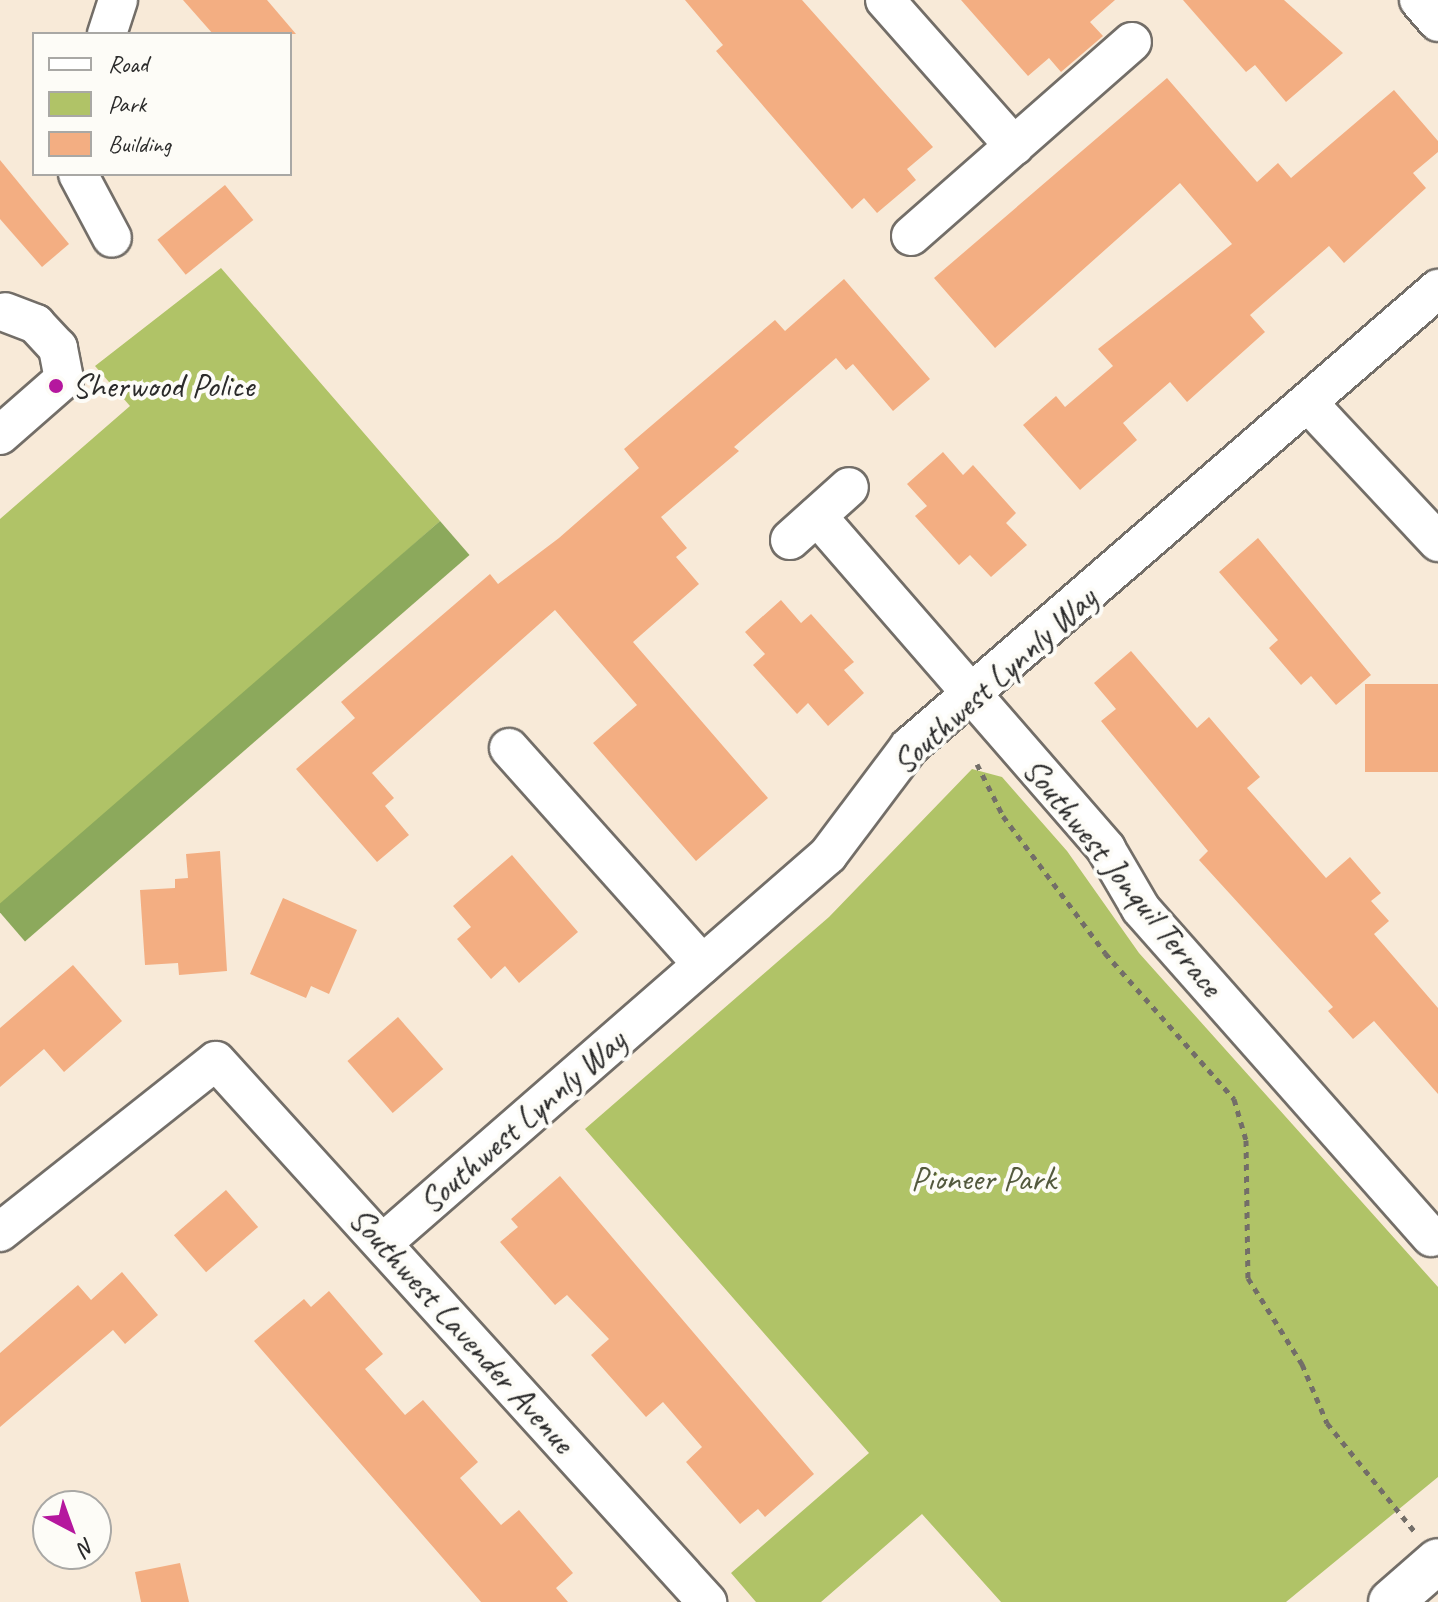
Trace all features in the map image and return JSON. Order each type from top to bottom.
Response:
[{"type":"main road","points":[[1391,1602],[1437,1561]]},
{"type":"street","points":[[108,32],[118,0]]},
{"type":"street","points":[[885,0],[1014,146]]},
{"type":"street","points":[[1419,0],[1438,22]]},
{"type":"street","points":[[911,236],[1132,42]]},
{"type":"street","points":[[79,176],[112,238]]},
{"type":"street","name":"Southwest Lynnly Way","points":[[384,1242],[828,855],[909,747],[1309,404],[1438,289]]},
{"type":"street","points":[[0,435],[64,379],[58,348],[36,324],[2,311]]},
{"type":"street","points":[[1309,404],[1438,542]]},
{"type":"street","name":"Southwest Jonquil Terrace","points":[[849,487],[804,528],[972,694],[1106,849],[1141,909],[1431,1237]]},
{"type":"street","points":[[509,748],[702,964]]},
{"type":"street","name":"Southwest Lavender Avenue","points":[[0,1232],[216,1061],[384,1242],[707,1602]]},
{"type":"path","points":[[972,694],[969,753],[1003,816],[1105,953],[1234,1099],[1246,1140],[1248,1278],[1302,1364],[1327,1423],[1437,1561]]},
{"type":"green space","points":[[221,268],[440,521],[0,912],[0,519],[130,406],[95,366]]},
{"type":"green space","points":[[440,521],[470,555],[25,941],[0,913],[0,903]]},
{"type":"green space","name":"Pioneer Park","points":[[972,769],[1002,777],[1067,851],[1139,953],[1438,1287],[1438,1477],[1286,1602],[1001,1602],[922,1514],[821,1602],[756,1602],[731,1573],[869,1453],[585,1129],[829,917]]},
{"type":"building","points":[[183,0],[267,0],[296,34],[292,32],[211,32]]},
{"type":"building","points":[[685,0],[802,0],[933,147],[907,169],[916,180],[877,213],[864,198],[852,209],[716,51],[723,45]]},
{"type":"building","points":[[961,0],[1115,0],[1090,22],[1103,36],[1061,72],[1049,58],[1028,76]]},
{"type":"building","points":[[1183,0],[1284,0],[1343,53],[1286,102],[1255,65],[1246,72]]},
{"type":"building","points":[[1167,78],[1257,182],[1278,163],[1291,178],[1394,90],[1438,141],[1438,152],[1413,173],[1426,188],[1344,263],[1329,246],[1250,315],[1265,332],[1187,402],[1170,382],[1123,423],[1137,440],[1080,490],[1023,425],[1056,396],[1065,407],[1113,366],[1098,349],[1232,244],[1180,183],[995,348],[934,278]]},
{"type":"building","points":[[0,160],[69,244],[42,267],[0,219]]},
{"type":"building","points":[[225,185],[253,220],[186,275],[157,240]]},
{"type":"building","points":[[844,279],[930,379],[893,411],[853,364],[846,370],[836,358],[734,447],[739,451],[661,517],[687,548],[676,557],[699,584],[633,642],[768,798],[696,861],[593,743],[637,705],[555,610],[372,773],[394,798],[385,806],[409,835],[377,862],[296,769],[355,718],[341,702],[490,574],[498,584],[559,538],[639,468],[624,449],[775,320],[785,331]]},
{"type":"building","points":[[943,452],[963,475],[973,465],[1016,513],[1006,523],[1027,545],[991,577],[970,555],[959,565],[915,516],[927,506],[907,484]]},
{"type":"building","points":[[1258,538],[1371,675],[1336,705],[1311,676],[1301,685],[1269,648],[1278,640],[1219,572]]},
{"type":"building","points":[[781,600],[801,623],[811,614],[854,662],[844,670],[864,693],[828,726],[808,703],[797,714],[753,665],[765,654],[745,632]]},
{"type":"building","points":[[1131,651],[1197,728],[1209,717],[1260,777],[1247,788],[1326,878],[1350,857],[1381,893],[1371,901],[1389,921],[1374,934],[1438,1008],[1438,1094],[1374,1021],[1353,1039],[1328,1011],[1333,1007],[1199,860],[1208,851],[1101,721],[1116,709],[1094,683]]},
{"type":"building","points":[[1365,684],[1438,684],[1438,772],[1365,772]]},
{"type":"building","points":[[220,851],[227,971],[179,975],[178,963],[145,965],[140,890],[175,888],[175,879],[188,878],[186,854]]},
{"type":"building","points":[[512,855],[578,932],[519,983],[505,966],[491,979],[457,939],[471,927],[453,906]]},
{"type":"building","points":[[283,898],[357,930],[329,994],[311,986],[306,998],[250,974]]},
{"type":"building","points":[[73,965],[122,1021],[64,1072],[44,1049],[0,1087],[0,1028]]},
{"type":"building","points":[[398,1017],[443,1069],[393,1113],[347,1061]]},
{"type":"building","points":[[560,1176],[814,1474],[765,1517],[758,1509],[740,1524],[686,1462],[702,1447],[663,1402],[646,1417],[591,1355],[609,1339],[567,1295],[555,1305],[500,1242],[518,1227],[511,1219]]},
{"type":"building","points":[[226,1190],[258,1227],[206,1272],[174,1235]]},
{"type":"building","points":[[122,1272],[158,1315],[125,1344],[113,1330],[0,1427],[0,1353],[78,1285],[91,1300]]},
{"type":"building","points":[[329,1291],[383,1354],[365,1369],[405,1415],[423,1400],[478,1462],[460,1478],[501,1525],[519,1510],[573,1573],[556,1588],[568,1602],[481,1602],[254,1341],[304,1299],[311,1307]]},
{"type":"building","points":[[180,1563],[189,1602],[141,1602],[135,1572]]},
{"type":"place","name":"Sherwood Police","points":[[56,386]]}]
